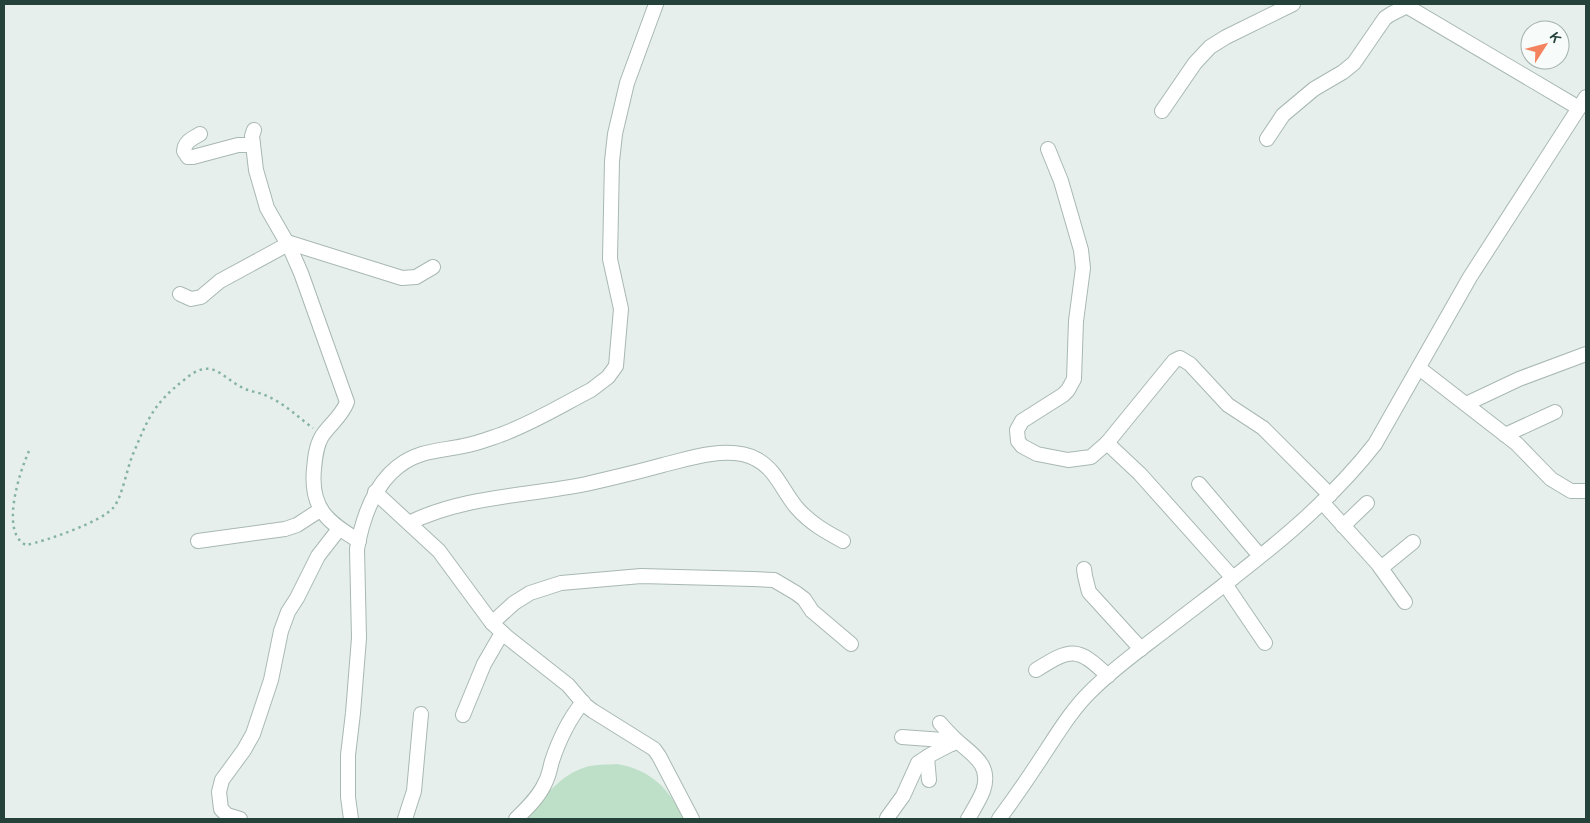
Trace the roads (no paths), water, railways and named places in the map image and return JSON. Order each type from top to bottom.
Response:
[{"type":"street","points":[[647,4],[651,18]]},
{"type":"street","points":[[350,819],[348,755],[359,638],[360,614],[357,570],[359,541],[363,522],[375,492],[392,471],[416,456],[466,446],[522,427],[592,390],[616,366],[620,338],[621,309],[610,258],[612,160],[627,83],[656,4]]},
{"type":"street","points":[[1162,111],[1195,63],[1210,47],[1226,37],[1294,4]]},
{"type":"street","points":[[999,819],[1060,728],[1091,690],[1260,556],[1326,498],[1375,444],[1470,276],[1583,103],[1405,5],[1385,18],[1354,63],[1343,72],[1314,89],[1283,116],[1267,139]]},
{"type":"street","points":[[254,130],[253,145],[256,170],[267,208],[288,243],[301,272],[347,402],[341,415],[323,436],[317,447],[313,476],[316,502],[320,510],[339,529],[359,541]]},
{"type":"street","points":[[200,134],[184,146],[184,151],[188,157],[238,145],[253,145]]},
{"type":"street","points":[[1048,149],[1061,181],[1083,261],[1076,321],[1074,379],[1063,395],[1022,421],[1017,430],[1018,441],[1028,450],[1051,457],[1068,460],[1091,457],[1107,443],[1174,361],[1180,358],[1190,364],[1228,405],[1263,428],[1326,498],[1343,526],[1381,568],[1405,602]]},
{"type":"street","points":[[180,294],[191,299],[201,297],[220,281],[288,243],[295,243],[402,278],[416,277],[433,267]]},
{"type":"street","points":[[1466,404],[1519,379],[1586,354]]},
{"type":"street","points":[[1419,368],[1526,452],[1551,479],[1565,489],[1586,491]]},
{"type":"street","points":[[1505,435],[1555,412]]},
{"type":"street","points":[[1107,443],[1140,474],[1229,581],[1265,643]]},
{"type":"street","points":[[408,523],[454,506],[586,484],[698,456],[728,453],[756,458],[776,477],[796,507],[808,519],[822,530],[843,541]]},
{"type":"street","points":[[1198,484],[1260,556]]},
{"type":"street","points":[[375,492],[439,551],[492,623],[502,633],[568,685],[593,711],[654,749],[692,819]]},
{"type":"street","points":[[1343,526],[1367,503]]},
{"type":"street","points":[[198,540],[285,529],[297,525],[320,510]]},
{"type":"street","points":[[240,819],[227,815],[221,809],[219,792],[222,780],[253,734],[271,680],[281,631],[288,612],[318,556],[339,529]]},
{"type":"street","points":[[1381,568],[1413,542]]},
{"type":"street","points":[[1084,569],[1090,592],[1142,649]]},
{"type":"street","points":[[492,623],[514,603],[530,593],[551,585],[573,581],[641,576],[767,580],[782,584],[804,599],[812,611],[851,644]]},
{"type":"street","points":[[463,715],[484,664],[502,633]]},
{"type":"street","points":[[1036,670],[1060,655],[1074,654],[1093,662],[1108,676]]},
{"type":"street","points":[[516,819],[528,807],[545,783],[567,726],[583,702]]},
{"type":"street","points":[[405,819],[414,791],[421,714]]},
{"type":"street","points":[[940,723],[954,742]]},
{"type":"street","points":[[902,737],[954,742],[975,754],[984,770],[985,779],[983,790],[968,819]]},
{"type":"street","points":[[887,818],[903,796],[918,763],[954,742]]},
{"type":"street","points":[[928,757],[929,780]]}]
